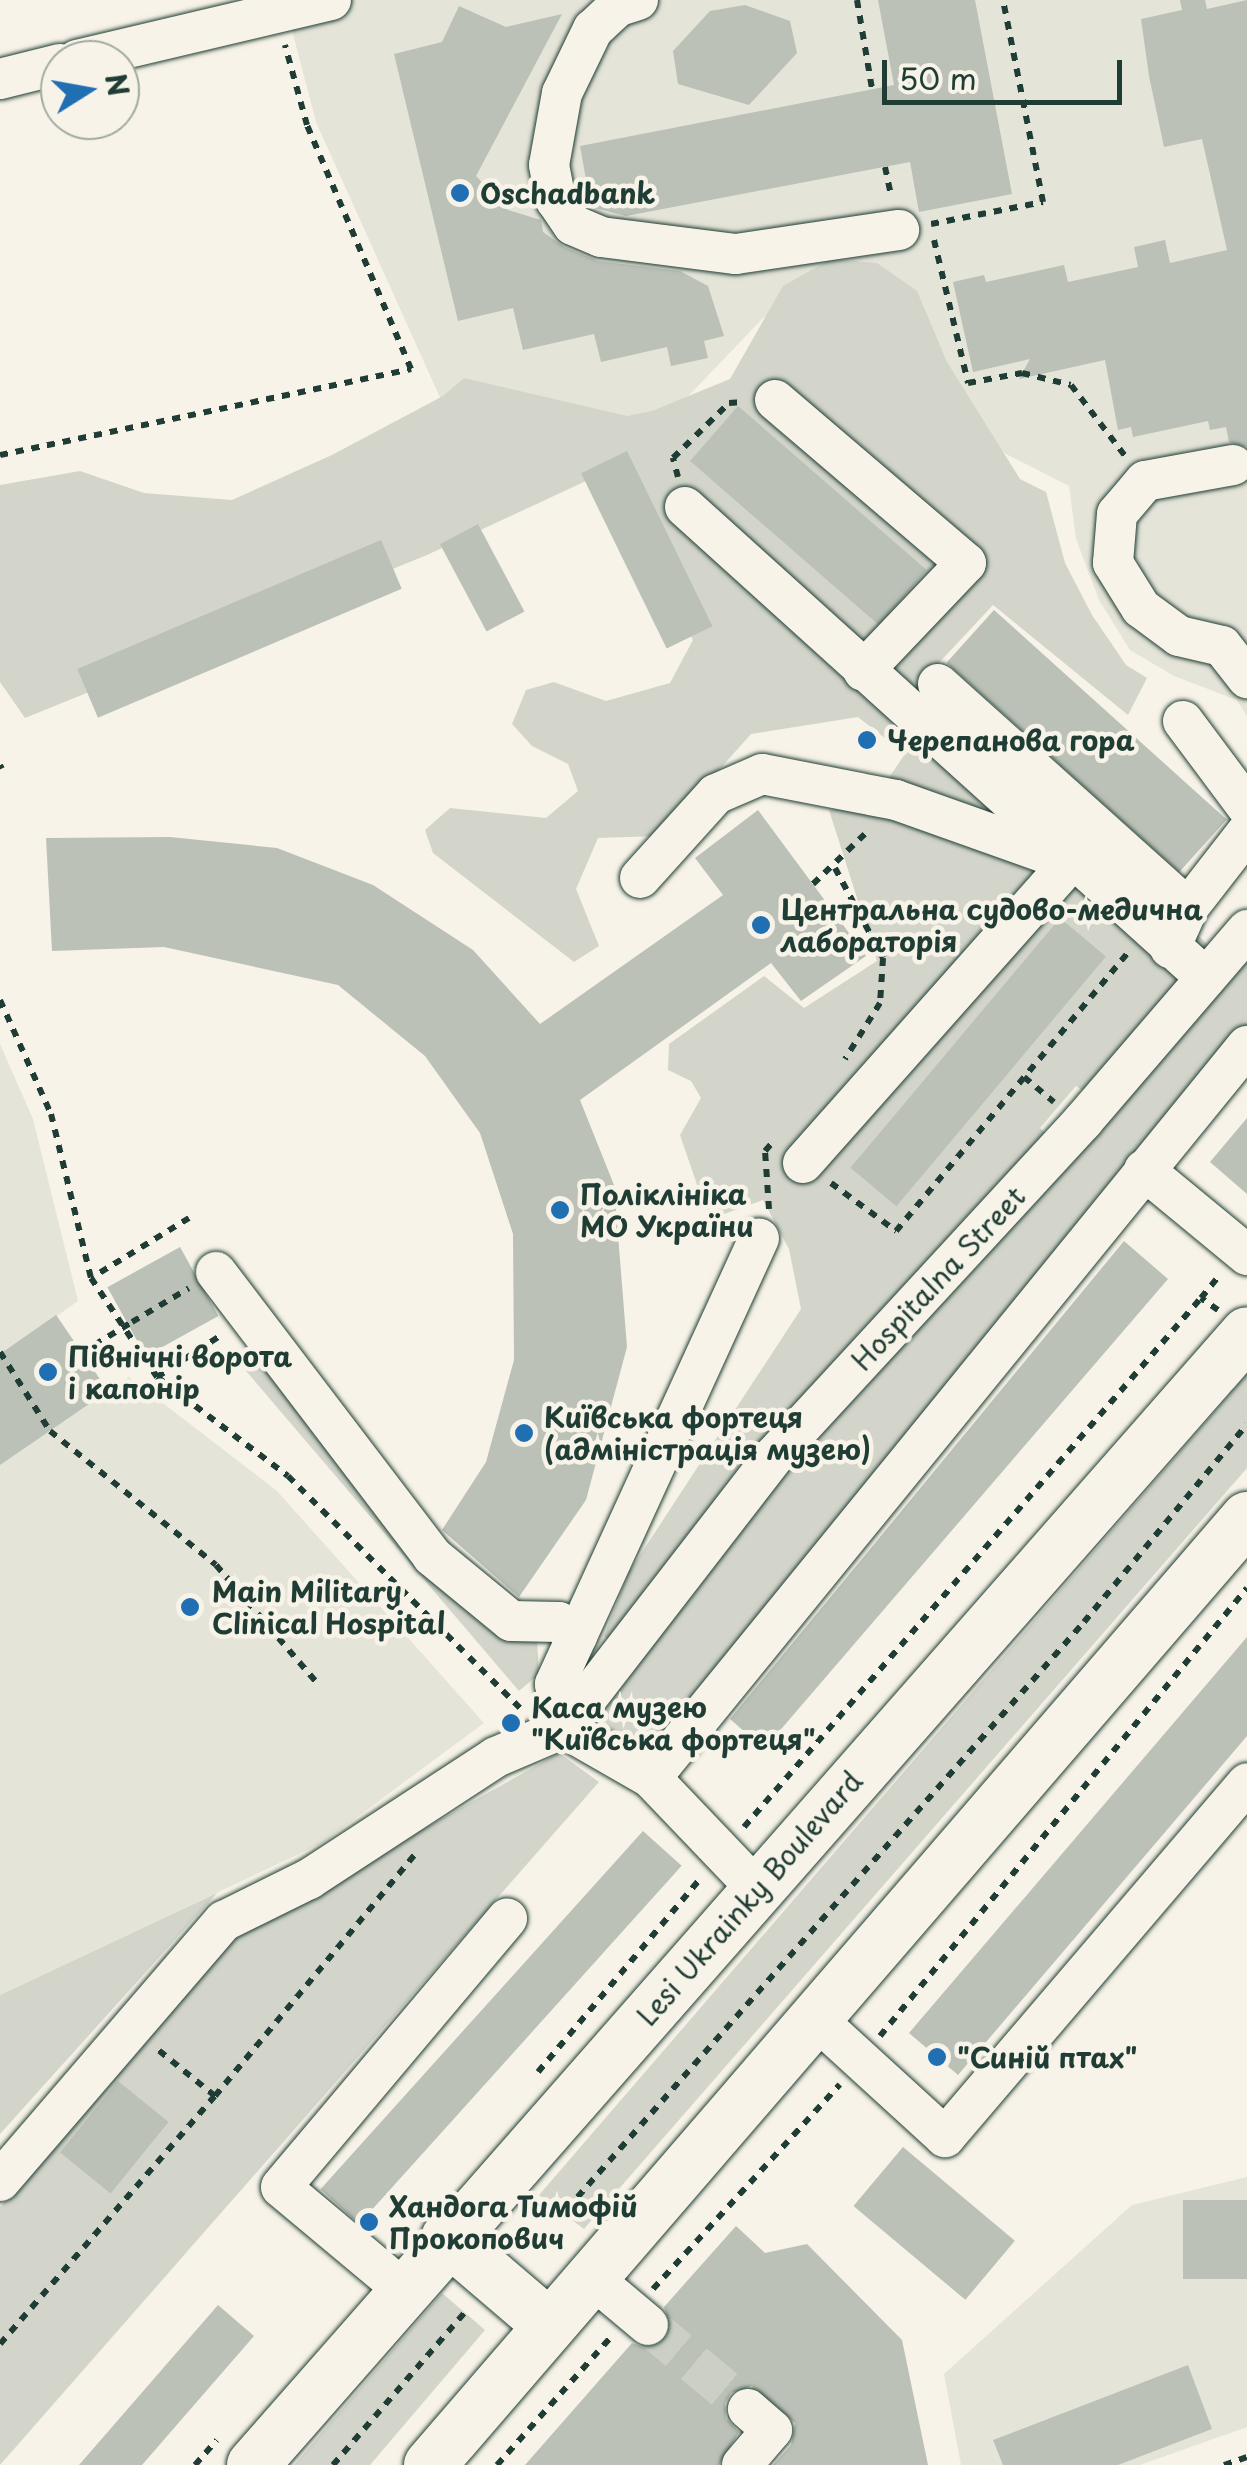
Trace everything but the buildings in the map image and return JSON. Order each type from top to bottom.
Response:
[{"type":"main road","name":"Lesi Ukrainky Boulevard","points":[[253,2465],[448,2238],[740,1870],[1235,1324]]},
{"type":"main road","points":[[430,2465],[818,2021],[1247,1518]]},
{"type":"main road","points":[[448,2238],[550,2326]]},
{"type":"street","points":[[140,44],[331,0]]},
{"type":"street","points":[[638,0],[617,7],[593,28],[562,94],[549,165],[556,200],[574,225],[601,237],[736,254],[914,227]]},
{"type":"street","points":[[0,80],[40,69]]},
{"type":"street","points":[[776,400],[966,563],[863,671]]},
{"type":"street","points":[[1234,465],[1145,481],[1116,514],[1112,564],[1141,608],[1180,636],[1222,646],[1247,678]]},
{"type":"street","points":[[685,508],[1070,862],[1206,978]]},
{"type":"street","points":[[938,684],[1188,908]]},
{"type":"street","points":[[1183,721],[1247,807]]},
{"type":"street","points":[[640,878],[716,794],[762,774],[896,800],[1070,862]]},
{"type":"street","points":[[1159,938],[1188,908],[1247,832]]},
{"type":"street","points":[[790,1150],[1070,862]]},
{"type":"street","name":"Hospitalna Street","points":[[564,1728],[774,1456],[1247,930]]},
{"type":"street","points":[[651,1778],[916,1460],[1144,1170],[1247,1046]]},
{"type":"street","points":[[1144,1170],[1244,1252]]},
{"type":"street","points":[[740,1870],[651,1778],[564,1728],[556,1684],[764,1226]]},
{"type":"street","points":[[216,1272],[432,1556],[511,1620],[559,1622],[577,1636]]},
{"type":"street","points":[[0,2181],[224,1921],[308,1880],[496,1757],[564,1728]]},
{"type":"street","points":[[818,2021],[945,2137],[1247,1784]]},
{"type":"street","points":[[404,2290],[281,2187],[507,1920]]},
{"type":"street","points":[[592,2278],[640,2318]]},
{"type":"street","points":[[742,2465],[772,2430],[748,2410]]},
{"type":"path","points":[[856,0],[872,89]]},
{"type":"path","points":[[914,227],[1044,202],[1003,0]]},
{"type":"path","points":[[0,455],[412,369],[307,125],[276,10]]},
{"type":"path","points":[[941,268],[968,383],[1022,373],[1071,385],[1145,481]]},
{"type":"path","points":[[685,508],[673,458],[729,403],[776,400]]},
{"type":"path","points":[[813,884],[835,868],[896,800]]},
{"type":"path","points":[[835,868],[883,958],[880,1004],[842,1062]]},
{"type":"path","points":[[764,1226],[765,1151],[790,1150],[896,1230],[1024,1077],[1159,938]]},
{"type":"path","points":[[0,1000],[51,1114],[91,1278],[157,1377],[288,1476],[526,1714]]},
{"type":"path","points":[[1024,1077],[1063,1110]]},
{"type":"path","points":[[91,1278],[189,1218]]},
{"type":"path","points":[[536,2074],[740,1870],[1201,1298],[1244,1252]]},
{"type":"path","points":[[82,1353],[216,1272]]},
{"type":"path","points":[[1201,1298],[1235,1324]]},
{"type":"path","points":[[157,1377],[214,1340]]},
{"type":"path","points":[[0,1352],[50,1431],[216,1565],[319,1685]]},
{"type":"path","points":[[567,2209],[1084,1622],[1247,1424]]},
{"type":"path","points":[[497,2465],[640,2318],[860,2060],[1247,1588]]},
{"type":"path","points":[[0,2344],[215,2096],[422,1845]]},
{"type":"path","points":[[132,2028],[215,2096]]},
{"type":"path","points":[[333,2465],[465,2312]]},
{"type":"path","points":[[1224,2465],[1247,2457]]},
{"type":"shaded area","points":[[284,0],[1247,0],[1247,716],[1237,700],[1174,676],[1130,650],[1099,600],[1076,539],[1069,486],[1004,453],[964,409],[813,297],[764,317],[653,433],[487,502],[316,122]]},
{"type":"shaded area","points":[[831,259],[877,263],[917,291],[947,362],[1020,479],[1046,492],[1065,563],[1092,615],[1126,665],[1147,678],[1128,715],[993,605],[921,682],[1215,951],[1091,1096],[1076,1086],[1040,1128],[1052,1139],[617,1645],[604,1636],[629,1572],[801,1309],[789,1249],[763,1200],[716,1217],[705,1208],[680,1135],[701,1098],[691,1081],[668,1070],[669,1044],[764,976],[804,1008],[877,961],[829,810],[869,807],[905,754],[858,717],[751,734],[660,836],[598,838],[576,889],[599,946],[574,962],[433,853],[425,830],[450,808],[546,818],[578,791],[568,764],[532,746],[512,724],[526,690],[554,682],[606,701],[670,683],[693,640],[633,520],[601,474],[427,555],[25,718],[0,682],[0,485],[80,471],[144,493],[232,500],[332,455],[443,396],[464,378],[627,416],[652,411],[730,379],[783,286]]},
{"type":"shaded area","points":[[1247,957],[1247,1049],[660,1761],[630,1750],[596,1711],[778,1472]]},
{"type":"shaded area","name":"Main Military Clinical Hospital","points":[[0,1044],[33,1119],[78,1301],[57,1316],[108,1391],[129,1377],[277,1491],[484,1723],[322,1843],[0,1995]]},
{"type":"shaded area","points":[[249,1346],[537,1639],[539,1674],[519,1691],[235,1358]]},
{"type":"shaded area","points":[[1247,1374],[1247,1468],[584,2229],[539,2195]]},
{"type":"shaded area","points":[[559,1753],[599,1782],[0,2465],[0,2207],[232,1936]]},
{"type":"shaded area","points":[[217,1893],[0,2134],[0,1995]]},
{"type":"shaded area","points":[[1247,2177],[1247,2427],[1140,2465],[961,2465],[944,2374],[1132,2205]]},
{"type":"shaded area","points":[[442,2293],[485,2330],[370,2465],[294,2465]]},
{"type":"tunnel","points":[[648,2325],[748,2409]]},
{"type":"place","name":"Oschadbank","points":[[460,193]]},
{"type":"place","name":"Черепанова гора","points":[[867,740]]},
{"type":"place","name":"Центральна судово-медична лабораторія","points":[[761,925]]},
{"type":"place","name":"Поліклініка МО України","points":[[560,1210]]},
{"type":"place","name":"Північні ворота і капонір","points":[[48,1372]]},
{"type":"place","name":"Київська фортеця (адміністрація музею)","points":[[524,1433]]},
{"type":"place","name":"Main Military Clinical Hospital","points":[[190,1607]]},
{"type":"place","name":"Каса музею \"Київська фортеця\"","points":[[511,1723]]},
{"type":"place","name":"\"Синій птах\"","points":[[937,2057]]},
{"type":"place","name":"Хандога Тимофій Прокопович","points":[[369,2222]]}]
